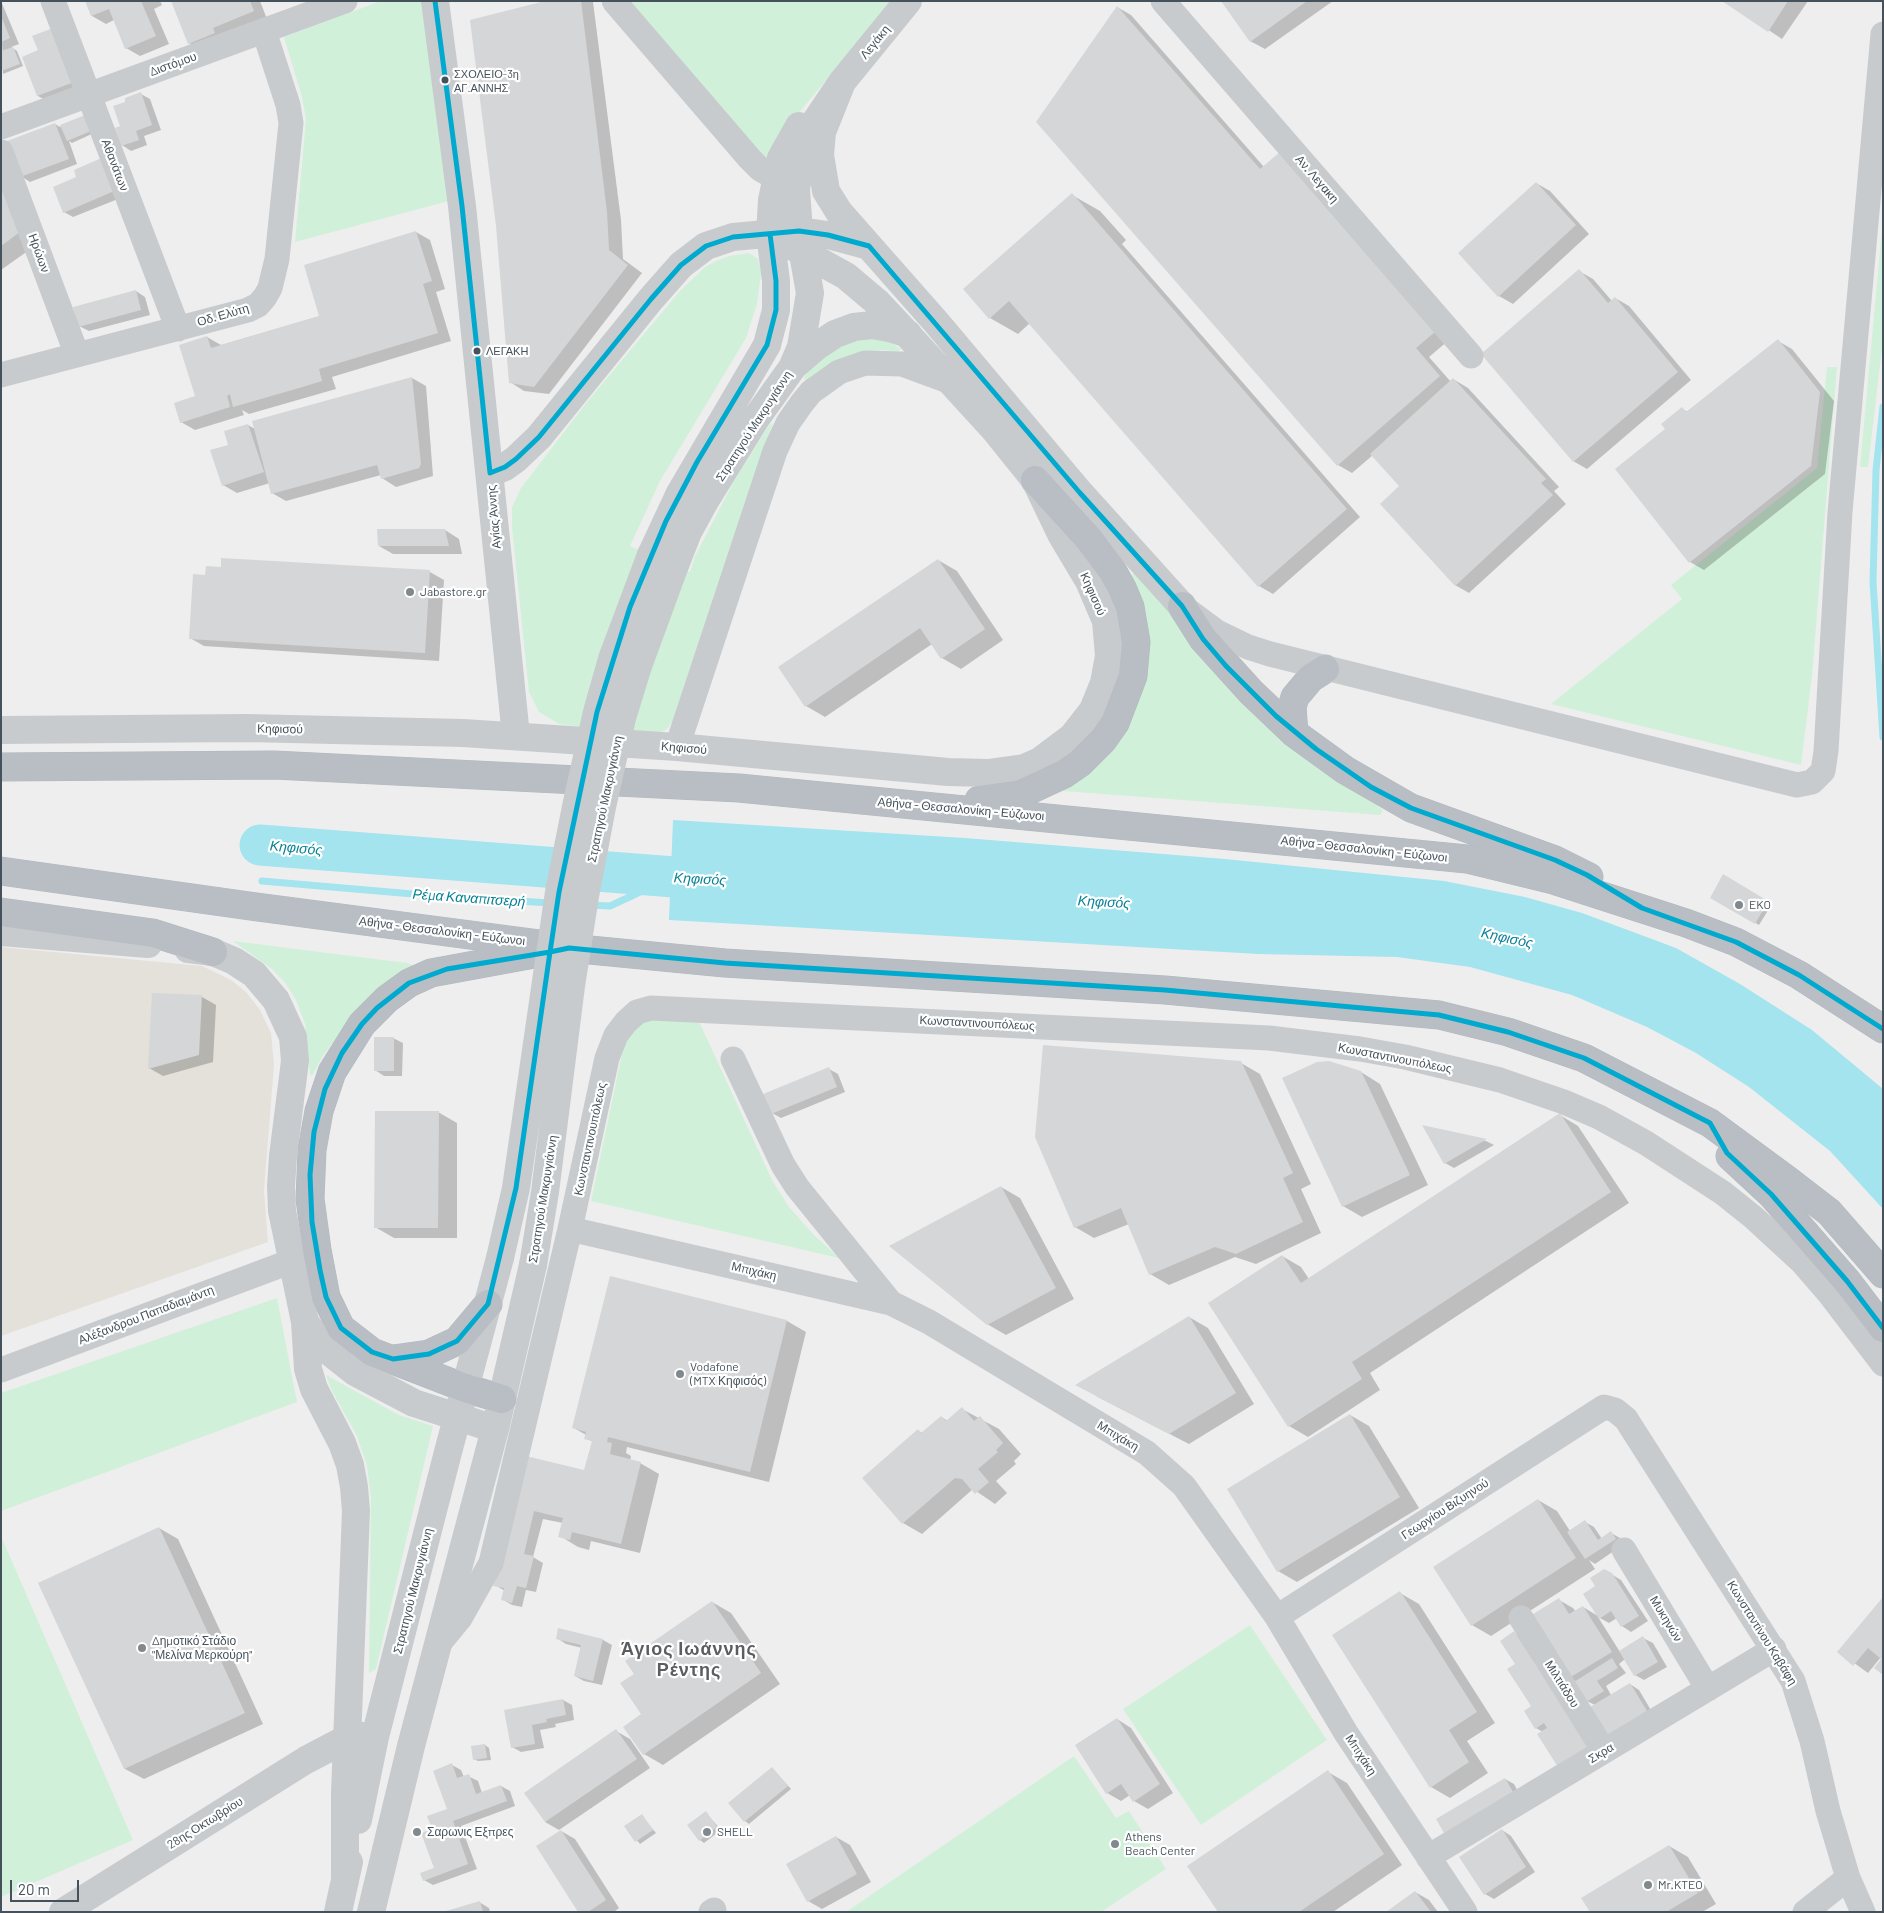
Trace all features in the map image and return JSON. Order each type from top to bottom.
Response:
[{"type":"highway","points":[[938,806],[1022,794],[1064,774],[1091,754],[1103,740],[1114,723],[1133,676],[1136,642],[1130,608],[1122,588],[1112,570],[1088,538],[1034,480]]},
{"type":"highway","points":[[1182,606],[1198,632],[1226,666],[1294,732],[1365,782],[1411,808],[1555,860],[1587,875],[1642,908]]},
{"type":"highway","points":[[1294,732],[1292,708],[1295,697],[1311,678],[1325,669]]},
{"type":"highway","name":"Αθήνα - Θεσσαλονίκη - Εύζωνοι","points":[[1,768],[274,765],[739,788],[1467,859],[1553,880],[1642,908],[1736,942],[1799,975],[1883,1029]]},
{"type":"highway","name":"Αθήνα - Θεσσαλονίκη - Εύζωνοι","points":[[1,871],[257,908],[569,948],[725,963],[1165,990],[1440,1015],[1508,1032],[1584,1058],[1710,1123],[1829,1212],[1883,1274]]},
{"type":"highway","points":[[1,912],[153,933],[213,952]]},
{"type":"highway","points":[[502,1399],[465,1388],[372,1352],[341,1328],[326,1296],[312,1222],[310,1175],[314,1132],[328,1081],[342,1053],[362,1024],[377,1008],[409,983],[447,969],[569,948]]},
{"type":"highway","points":[[1710,1123],[1726,1153],[1771,1194],[1847,1281],[1883,1328]]},
{"type":"highway","points":[[393,1359],[429,1354],[457,1341],[488,1304]]},
{"type":"street","name":"Αθανάτων","points":[[53,1],[178,329]]},
{"type":"street","name":"Διστόμου","points":[[1,127],[264,31],[301,9],[345,1]]},
{"type":"street","name":"Αγίας Άννης","points":[[435,1],[462,206],[516,736]]},
{"type":"street","points":[[614,1],[750,159],[760,169],[776,178]]},
{"type":"street","name":"Λεγάκη","points":[[842,82],[908,1]]},
{"type":"street","name":"Αν. Λεγακη","points":[[1163,1],[1471,356]]},
{"type":"street","name":"Οδ. Ελύτη","points":[[1,375],[178,329],[253,307],[265,297],[273,279],[292,123],[264,31]]},
{"type":"street","points":[[842,82],[822,132],[820,155],[826,191],[838,212],[936,322],[1080,493],[1182,606],[1218,632],[1240,644],[1325,669],[1797,785],[1812,782],[1824,771],[1840,512],[1883,34]]},
{"type":"street","name":"Στρατηγού Μακρυγιάννη","points":[[371,1912],[411,1746],[495,1429],[533,1265],[550,1156],[571,986],[585,896],[622,718],[638,666],[680,493],[767,345],[776,310],[776,281],[770,234],[772,200],[776,178],[787,144],[796,128],[808,113],[842,82]]},
{"type":"street","name":"Στρατηγού Μακρυγιάννη","points":[[338,1912],[376,1737],[457,1416],[500,1258],[516,1188],[559,892],[597,712],[612,659],[663,560],[688,532],[758,417],[792,368],[805,333],[809,305],[809,276],[801,242],[796,189],[801,154],[808,134],[842,82]]},
{"type":"street","name":"Ηρώων","points":[[1,152],[76,355]]},
{"type":"street","points":[[490,473],[516,460],[539,437],[651,299],[694,254],[720,240],[733,236],[770,234]]},
{"type":"street","name":"Κηφισού","points":[[1,730],[247,728],[516,736],[677,747],[948,772],[988,773],[1024,768],[1057,750],[1085,722],[1100,697],[1109,656],[1108,643],[1106,621],[1098,599],[1061,534],[1034,480],[994,429],[952,382],[862,288],[832,268],[801,242],[770,234]]},
{"type":"street","points":[[801,242],[828,234],[869,246]]},
{"type":"street","points":[[792,368],[816,346],[835,334],[854,327],[872,326],[889,328],[908,334]]},
{"type":"street","points":[[677,747],[775,451],[788,423],[802,403],[811,392],[839,372],[865,363],[902,364],[925,370],[952,382]]},
{"type":"street","points":[[1,932],[213,952],[240,964],[263,984],[276,1000],[293,1037],[294,1075],[281,1186],[284,1227],[306,1322],[308,1369],[314,1390],[342,1443],[350,1465],[354,1487],[345,1881]]},
{"type":"street","name":"Κωνσταντινουπόλεως","points":[[437,1646],[460,1618],[491,1563],[570,1229],[607,1058],[616,1035],[626,1022],[637,1012],[650,1008],[1269,1038],[1360,1049],[1405,1057],[1500,1080],[1564,1102],[1599,1117],[1702,1178],[1753,1217],[1786,1246],[1828,1292],[1883,1364]]},
{"type":"street","points":[[733,1059],[783,1165],[797,1187],[891,1302]]},
{"type":"street","name":"Μπιχάκη","points":[[570,1229],[891,1302],[929,1322],[1147,1453],[1184,1486],[1277,1617],[1346,1733],[1465,1912]]},
{"type":"street","name":"Αλέξανδρου Παπαδιαμάντη","points":[[1,1370],[292,1261]]},
{"type":"street","points":[[306,1322],[322,1346],[355,1372],[414,1403],[495,1429]]},
{"type":"street","name":"Γεωργίου Βιζυηνού","points":[[1277,1617],[1604,1407],[1615,1410]]},
{"type":"street","name":"Κωνσταντίνου Καβάφη","points":[[1615,1410],[1626,1419],[1793,1681],[1800,1700],[1828,1811],[1848,1878],[1863,1912]]},
{"type":"street","name":"Μυκηνών","points":[[1624,1550],[1708,1689]]},
{"type":"street","name":"Μιλτιάδου","points":[[1521,1618],[1604,1751]]},
{"type":"street","name":"Σκρα","points":[[1428,1857],[1774,1649]]},
{"type":"street","points":[[348,1738],[360,1736],[376,1737],[411,1746]]},
{"type":"street","name":"28ης Οκτωβρίου","points":[[64,1912],[298,1765],[348,1738]]},
{"type":"street","points":[[1805,1912],[1848,1878]]},
{"type":"shaded area","points":[[1,947],[202,966],[231,980],[246,992],[260,1010],[271,1033],[274,1065],[264,1190],[268,1242],[1,1336]]},
{"type":"green space","points":[[381,1],[423,1],[449,201],[295,242],[306,119],[302,97],[284,37]]},
{"type":"green space","points":[[625,1],[892,1],[793,120],[770,161],[762,159]]},
{"type":"green space","points":[[1883,218],[1883,340],[1868,467],[1860,467]]},
{"type":"green space","points":[[749,253],[758,259],[761,273],[757,304],[746,338],[660,481],[630,546],[690,572],[695,556],[734,481],[769,425],[773,423],[673,720],[668,728],[659,734],[650,735],[559,724],[539,712],[529,692],[512,528],[512,507],[521,488],[587,402],[679,292],[705,267],[729,256]]},
{"type":"green space","points":[[867,338],[886,340],[901,349],[897,352],[883,350],[861,352],[805,382],[804,377],[811,368],[842,344]]},
{"type":"green space","points":[[1827,367],[1837,367],[1812,676],[1801,765],[1551,704],[1682,599],[1671,585],[1817,468]]},
{"type":"green space","points":[[1134,573],[1370,800],[1383,810],[1380,815],[1063,791],[1062,789],[1101,753],[1137,591],[1131,575]]},
{"type":"green space","points":[[233,941],[407,963],[415,966],[354,1015],[323,1056],[312,1076],[310,1074],[305,1024],[296,1000],[286,984],[272,969]]},
{"type":"green space","points":[[697,1017],[772,1180],[789,1207],[813,1234],[839,1258],[591,1201],[623,1049],[631,1032],[645,1020]]},
{"type":"green space","points":[[277,1298],[297,1402],[1,1511],[1,1393]]},
{"type":"green space","points":[[326,1375],[399,1415],[433,1426],[376,1669],[369,1673],[371,1499],[367,1466],[357,1436],[332,1391]]},
{"type":"green space","points":[[1,1536],[133,1840],[1,1897]]},
{"type":"green space","points":[[1250,1625],[1327,1740],[1201,1825],[1123,1709]]},
{"type":"green space","points":[[1074,1756],[1116,1818],[1129,1811],[1166,1869],[1101,1912],[846,1912]]},
{"type":"water","points":[[673,820],[965,838],[1225,859],[1444,881],[1525,897],[1582,913],[1676,948],[1740,984],[1812,1030],[1883,1089],[1883,1209],[1830,1151],[1749,1087],[1696,1053],[1647,1027],[1572,995],[1470,967],[1397,957],[1258,954],[669,920]]},
{"type":"building","points":[[85,1],[141,1],[156,36],[125,49],[109,9],[91,16]]},
{"type":"building","points":[[171,1],[250,1],[254,11],[213,28],[215,33],[188,44]]},
{"type":"building","points":[[545,1],[581,1],[607,212],[609,250],[628,265],[534,387],[509,383],[496,226],[470,20]]},
{"type":"building","points":[[1221,1],[1307,1],[1250,42]]},
{"type":"building","points":[[1722,1],[1788,1],[1768,32]]},
{"type":"building","points":[[1117,6],[1260,169],[1280,152],[1436,331],[1416,348],[1440,376],[1337,466],[1036,122]]},
{"type":"building","points":[[1,16],[10,38],[1,42]]},
{"type":"building","points":[[53,28],[74,82],[37,96],[22,57],[38,50],[32,36]]},
{"type":"building","points":[[13,47],[20,64],[1,71],[1,51]]},
{"type":"building","points":[[141,92],[152,125],[136,131],[139,140],[121,146],[115,128],[120,126],[113,106],[125,102],[125,98]]},
{"type":"building","points":[[85,115],[91,131],[67,141],[60,125]]},
{"type":"building","points":[[55,123],[69,159],[20,177],[7,141]]},
{"type":"building","points":[[106,156],[119,189],[63,213],[53,187],[76,177],[74,170]]},
{"type":"building","points":[[1536,182],[1576,225],[1498,297],[1458,253]]},
{"type":"building","points":[[1,184],[20,232],[1,246]]},
{"type":"building","points":[[1072,193],[1347,509],[1258,587],[1009,301],[989,319],[963,289]]},
{"type":"building","points":[[416,231],[432,281],[423,284],[438,333],[319,369],[322,381],[299,388],[233,407],[230,394],[227,396],[230,407],[180,423],[174,403],[195,396],[179,345],[207,336],[211,348],[319,316],[304,265]]},
{"type":"building","points":[[1579,269],[1608,303],[1615,297],[1678,372],[1573,462],[1481,354]]},
{"type":"building","points":[[136,290],[141,310],[78,327],[73,307]]},
{"type":"building","points":[[1778,339],[1820,392],[1811,466],[1689,563],[1615,469],[1665,429],[1661,424],[1682,407],[1686,412]]},
{"type":"building","points":[[412,377],[421,464],[419,468],[381,479],[377,465],[271,494],[252,421]]},
{"type":"building","points":[[1453,378],[1546,479],[1541,483],[1553,495],[1455,586],[1380,504],[1399,486],[1370,454]]},
{"type":"building","points":[[248,424],[264,472],[222,486],[210,450],[228,445],[224,431]]},
{"type":"building","points":[[377,529],[445,529],[449,546],[378,546]]},
{"type":"building","points":[[221,558],[430,570],[425,653],[189,639],[193,574],[205,575],[206,566],[221,567]]},
{"type":"building","points":[[938,559],[985,629],[941,659],[920,628],[805,707],[778,667]]},
{"type":"building","points":[[1723,874],[1768,901],[1755,924],[1710,898]]},
{"type":"building","points":[[152,993],[202,995],[199,1055],[148,1069]]},
{"type":"building","points":[[374,1037],[394,1037],[394,1071],[374,1071]]},
{"type":"building","points":[[1043,1045],[1241,1061],[1293,1173],[1283,1178],[1303,1222],[1236,1254],[1215,1247],[1149,1275],[1121,1208],[1074,1228],[1035,1137]]},
{"type":"building","points":[[1329,1061],[1361,1071],[1410,1175],[1342,1207],[1282,1078],[1317,1062]]},
{"type":"building","points":[[829,1067],[837,1087],[771,1114],[763,1094]]},
{"type":"building","points":[[375,1111],[439,1111],[438,1228],[374,1228]]},
{"type":"building","points":[[1560,1113],[1611,1192],[1352,1362],[1362,1379],[1288,1427],[1208,1303],[1282,1255],[1301,1283]]},
{"type":"building","points":[[1422,1125],[1487,1139],[1444,1164]]},
{"type":"building","points":[[1001,1186],[1056,1288],[987,1325],[889,1246]]},
{"type":"building","name":"Vodafone (MTX Κηφισός)","points":[[610,1276],[787,1320],[750,1472],[608,1437],[607,1442],[612,1443],[610,1454],[641,1462],[621,1544],[572,1532],[570,1540],[558,1537],[563,1518],[534,1511],[524,1554],[534,1556],[526,1588],[517,1586],[512,1603],[501,1600],[504,1588],[493,1586],[526,1456],[584,1470],[592,1441],[584,1439],[586,1432],[572,1428]]},
{"type":"building","points":[[1189,1316],[1236,1393],[1169,1434],[1075,1385]]},
{"type":"building","points":[[962,1407],[974,1421],[980,1416],[1003,1443],[996,1450],[998,1452],[978,1469],[989,1482],[975,1494],[962,1479],[955,1478],[902,1524],[862,1478],[918,1429],[921,1433],[941,1416],[946,1421]]},
{"type":"building","points":[[1350,1414],[1400,1497],[1277,1572],[1227,1489]]},
{"type":"building","points":[[1538,1499],[1576,1558],[1471,1626],[1433,1567]]},
{"type":"building","points":[[1585,1520],[1598,1540],[1611,1531],[1616,1539],[1585,1559],[1567,1532]]},
{"type":"building","name":"Δημοτικό Στάδιο \"Μελίνα Μερκούρη\"","points":[[159,1527],[245,1713],[124,1769],[38,1583]]},
{"type":"building","points":[[1604,1569],[1612,1573],[1639,1616],[1621,1627],[1611,1611],[1599,1619],[1583,1594],[1595,1586],[1590,1578]]},
{"type":"building","points":[[1400,1591],[1477,1712],[1449,1730],[1469,1762],[1430,1788],[1332,1635]]},
{"type":"building","points":[[1883,1597],[1883,1675],[1874,1668],[1881,1659],[1868,1648],[1853,1666],[1837,1652]]},
{"type":"building","points":[[1559,1598],[1569,1614],[1583,1606],[1612,1652],[1569,1678],[1530,1616]]},
{"type":"building","points":[[712,1601],[761,1673],[643,1755],[623,1727],[641,1714],[620,1683],[634,1674],[625,1661]]},
{"type":"building","points":[[558,1628],[603,1639],[593,1681],[574,1676],[581,1645],[556,1639]]},
{"type":"building","points":[[1514,1631],[1589,1747],[1558,1767],[1537,1734],[1547,1728],[1544,1723],[1535,1729],[1524,1711],[1531,1706],[1507,1669],[1515,1664],[1500,1641]]},
{"type":"building","points":[[1643,1636],[1658,1662],[1634,1676],[1619,1651]]},
{"type":"building","points":[[1612,1658],[1618,1668],[1597,1681],[1604,1691],[1586,1702],[1574,1682]]},
{"type":"building","points":[[1630,1683],[1647,1711],[1607,1736],[1590,1707]]},
{"type":"building","points":[[563,1699],[566,1715],[546,1719],[547,1722],[532,1725],[535,1744],[511,1748],[504,1710]]},
{"type":"building","points":[[1117,1718],[1160,1784],[1133,1802],[1121,1784],[1106,1794],[1075,1745]]},
{"type":"building","points":[[616,1729],[637,1759],[545,1822],[524,1793]]},
{"type":"building","points":[[485,1744],[487,1758],[473,1760],[471,1746]]},
{"type":"building","points":[[452,1763],[457,1778],[469,1774],[476,1794],[501,1785],[507,1801],[453,1821],[468,1864],[423,1881],[420,1873],[434,1868],[421,1833],[432,1829],[427,1816],[447,1809],[433,1771]]},
{"type":"building","points":[[772,1767],[788,1786],[744,1822],[728,1803]]},
{"type":"building","points":[[1328,1770],[1384,1854],[1299,1912],[1218,1912],[1187,1866]]},
{"type":"building","points":[[1505,1778],[1513,1792],[1444,1833],[1436,1819]]},
{"type":"building","points":[[706,1811],[717,1827],[699,1841],[687,1825]]},
{"type":"building","points":[[642,1814],[653,1830],[635,1842],[624,1826]]},
{"type":"building","points":[[1502,1829],[1526,1867],[1484,1895],[1459,1857]]},
{"type":"building","points":[[561,1830],[606,1900],[588,1912],[578,1912],[536,1846]]},
{"type":"building","points":[[836,1836],[857,1874],[807,1902],[786,1864]]},
{"type":"building","name":"Mr.KTEO","points":[[1669,1845],[1698,1893],[1666,1912],[1590,1912],[1581,1898]]},
{"type":"building","points":[[1415,1891],[1431,1912],[1386,1912]]},
{"type":"building","points":[[480,1901],[483,1912],[446,1912],[446,1911]]},
{"type":"waterway","points":[[1883,407],[1876,470],[1873,582],[1883,737]]},
{"type":"waterway","name":"Κηφισός","points":[[260,845],[726,881]]},
{"type":"waterway","name":"Ρέμα Καναπιτσερή","points":[[589,905],[610,906],[670,878]]},
{"type":"waterway","name":"Ρέμα Καναπιτσερή","points":[[262,881],[436,896],[551,903]]},
{"type":"transit line","points":[[435,1],[462,206],[490,473],[505,467],[516,459],[539,437],[651,299],[681,265],[706,246],[733,237],[799,231],[828,235],[869,246],[1080,493],[1182,606],[1203,639],[1226,666],[1276,716],[1316,749],[1371,787],[1411,808],[1555,860],[1587,875],[1642,908],[1736,942],[1799,975],[1883,1029]]},
{"type":"transit line","points":[[550,952],[559,892],[597,712],[630,607],[666,521],[697,462],[767,345],[776,310],[776,281],[770,234]]},
{"type":"transit line","points":[[550,952],[569,948],[725,963],[1165,990],[1439,1015],[1508,1032],[1584,1058],[1710,1123],[1727,1153],[1771,1194],[1847,1281],[1883,1328]]},
{"type":"transit line","points":[[550,952],[516,1188],[488,1304],[457,1341],[429,1354],[393,1359],[372,1352],[341,1328],[326,1297],[320,1270],[312,1222],[310,1175],[314,1132],[325,1089],[342,1053],[362,1024],[377,1008],[409,983],[447,969],[550,952]]},
{"type":"place","name":"ΣΧΟΛΕΙΟ-3η ΑΓ.ΑΝΝΗΣ","points":[[445,80]]},
{"type":"place","name":"ΛΕΓΑΚΗ","points":[[477,351]]},
{"type":"place","name":"Jabastore.gr","points":[[410,592]]},
{"type":"place","name":"EKO","points":[[1739,905]]},
{"type":"place","name":"Vodafone (MTX Κηφισός)","points":[[680,1374]]},
{"type":"place","name":"Δημοτικό Στάδιο \"Μελίνα Μερκούρη\"","points":[[142,1648]]},
{"type":"place","name":"Σαρωνις Εξπρες","points":[[417,1832]]},
{"type":"place","name":"SHELL","points":[[707,1832]]},
{"type":"place","name":"Athens Beach Center","points":[[1115,1844]]},
{"type":"place","name":"Mr.KTEO","points":[[1648,1885]]},
{"type":"district","name":"Άγιος Ιωάννης Ρέντης","points":[[689,1659]]}]
